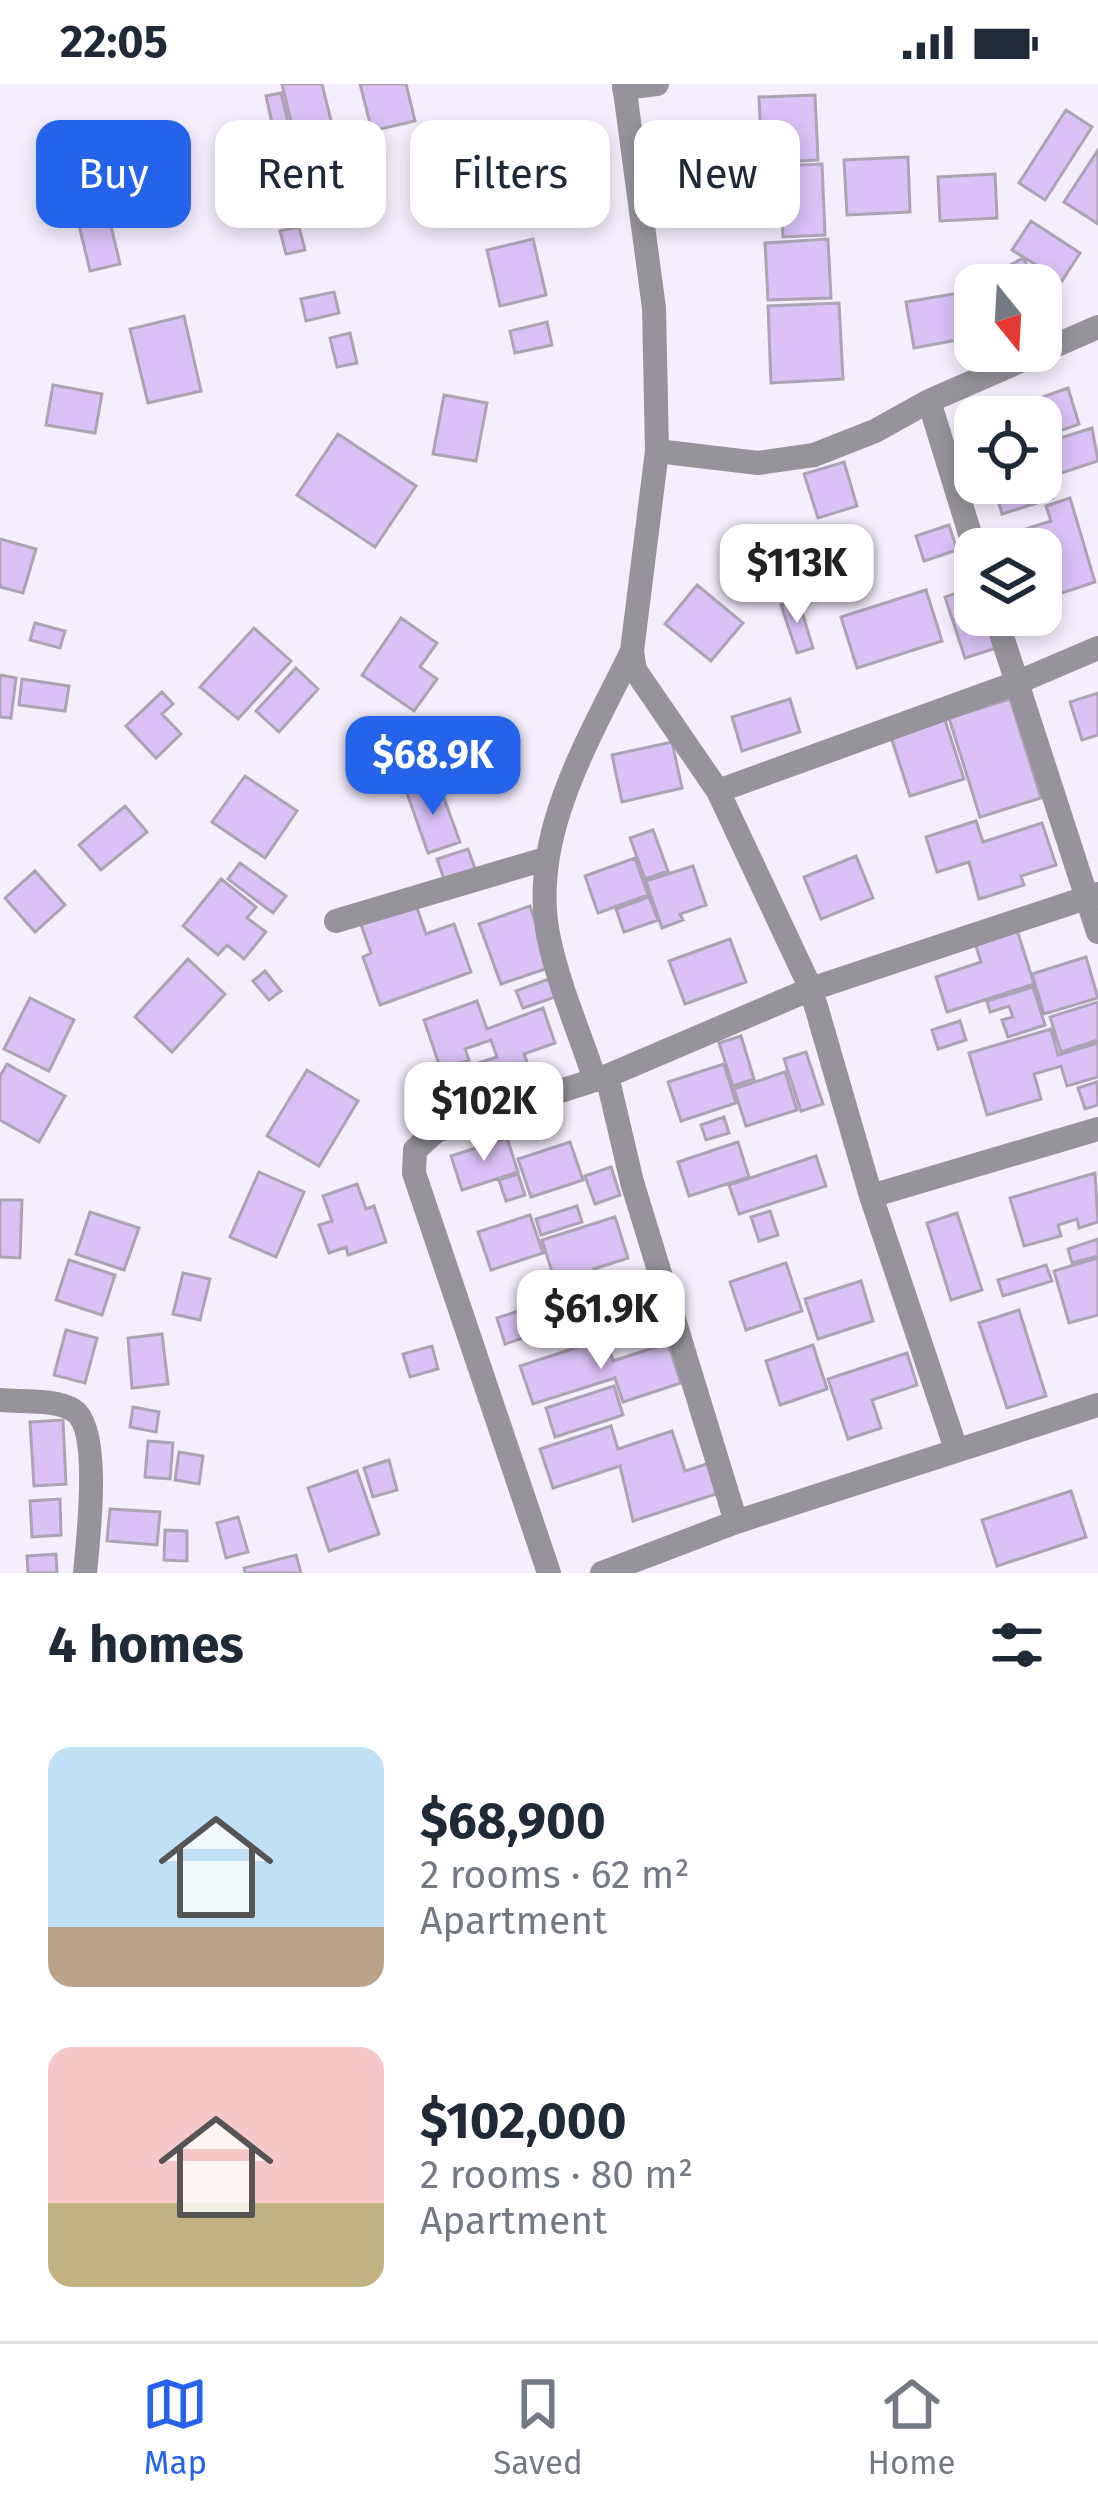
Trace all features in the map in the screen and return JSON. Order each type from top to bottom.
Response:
[{"type":"street","points":[[657,84],[624,86],[654,308],[656,451],[632,651],[635,670],[718,791],[811,989],[871,1196],[956,1449]]},
{"type":"street","points":[[656,451],[758,464],[814,454],[875,431],[929,401],[1098,327]]},
{"type":"street","points":[[929,401],[968,528]]},
{"type":"street","points":[[1001,636],[1092,896],[1098,932]]},
{"type":"street","points":[[718,791],[1016,683],[1098,648]]},
{"type":"street","points":[[632,651],[572,776],[545,859],[548,936],[601,1078],[736,1522]]},
{"type":"street","points":[[336,920],[545,859]]},
{"type":"street","points":[[549,1573],[414,1173],[415,1150],[436,1131],[601,1078],[811,989],[1092,896]]},
{"type":"street","points":[[871,1196],[1098,1129]]},
{"type":"street","points":[[0,1400],[70,1407],[83,1418],[89,1443],[85,1573]]},
{"type":"street","points":[[602,1573],[736,1522],[1098,1405]]},
{"type":"building","points":[[282,84],[322,84],[331,120],[291,120]]},
{"type":"building","points":[[360,84],[406,84],[415,120],[386,128],[386,120],[369,120]]},
{"type":"building","points":[[281,93],[288,120],[271,120],[266,96]]},
{"type":"building","points":[[815,95],[818,160],[800,161],[800,120],[760,120],[759,97]]},
{"type":"building","points":[[1066,110],[1092,127],[1045,200],[1019,183]]},
{"type":"building","points":[[1098,150],[1098,224],[1064,202]]},
{"type":"building","points":[[908,157],[910,212],[847,215],[844,160]]},
{"type":"building","points":[[822,164],[825,235],[783,237],[782,228],[800,228],[800,165]]},
{"type":"building","points":[[995,174],[997,218],[940,221],[938,177]]},
{"type":"building","points":[[1031,221],[1080,253],[1062,281],[1062,264],[1035,264],[1012,250]]},
{"type":"building","points":[[80,228],[111,228],[120,264],[90,271]]},
{"type":"building","points":[[299,228],[305,250],[286,254],[280,231]]},
{"type":"building","points":[[533,239],[546,295],[500,306],[487,250]]},
{"type":"building","points":[[828,239],[831,298],[768,300],[765,243]]},
{"type":"building","points":[[334,292],[339,313],[306,321],[301,299]]},
{"type":"building","points":[[954,294],[954,341],[914,348],[906,302]]},
{"type":"building","points":[[839,303],[843,379],[771,383],[768,306]]},
{"type":"building","points":[[184,316],[201,391],[148,403],[130,329]]},
{"type":"building","points":[[547,322],[552,345],[515,353],[510,331]]},
{"type":"building","points":[[350,333],[357,363],[337,367],[330,338]]},
{"type":"building","points":[[53,385],[102,394],[95,433],[46,425]]},
{"type":"building","points":[[1068,388],[1079,424],[1062,430],[1062,396],[1046,396]]},
{"type":"building","points":[[444,395],[487,403],[476,461],[433,454]]},
{"type":"building","points":[[1092,428],[1098,461],[1062,473],[1062,437]]},
{"type":"building","points":[[338,434],[416,486],[375,547],[297,495]]},
{"type":"building","points":[[844,462],[857,506],[818,518],[804,474]]},
{"type":"building","points":[[1070,498],[1095,582],[1062,593],[1062,528],[1029,528],[1051,521],[1046,506]]},
{"type":"building","points":[[999,504],[1034,504],[1002,514]]},
{"type":"building","points":[[949,525],[954,551],[924,561],[916,536]]},
{"type":"building","points":[[0,539],[36,549],[23,593],[0,587]]},
{"type":"building","points":[[813,577],[817,590],[791,599],[788,585]]},
{"type":"building","points":[[697,585],[743,623],[711,661],[665,624]]},
{"type":"building","points":[[926,590],[942,641],[857,668],[841,617]]},
{"type":"building","points":[[954,594],[954,624],[945,597]]},
{"type":"building","points":[[798,599],[813,648],[797,653],[781,605]]},
{"type":"building","points":[[401,618],[437,643],[420,667],[437,679],[414,711],[362,675]]},
{"type":"building","points":[[35,623],[65,631],[60,648],[30,640]]},
{"type":"building","points":[[254,628],[291,661],[238,719],[200,687]]},
{"type":"building","points":[[958,636],[992,636],[996,648],[965,658]]},
{"type":"building","points":[[296,668],[318,689],[279,732],[256,711]]},
{"type":"building","points":[[0,675],[16,678],[11,718],[0,717]]},
{"type":"building","points":[[22,679],[69,686],[65,711],[19,705]]},
{"type":"building","points":[[162,692],[173,704],[162,714],[181,734],[156,758],[126,726]]},
{"type":"building","points":[[1098,693],[1098,735],[1082,740],[1070,702]]},
{"type":"building","points":[[790,699],[800,732],[742,751],[732,717]]},
{"type":"building","points":[[1010,699],[1041,798],[980,817],[949,718]]},
{"type":"building","points":[[944,717],[964,779],[910,796],[890,734]]},
{"type":"building","points":[[672,742],[682,788],[622,802],[612,755]]},
{"type":"building","points":[[245,776],[297,811],[265,858],[212,822]]},
{"type":"building","points":[[438,782],[460,842],[428,853],[407,793]]},
{"type":"building","points":[[125,806],[147,832],[101,870],[79,845]]},
{"type":"building","points":[[976,821],[983,842],[1042,823],[1056,865],[1021,876],[1024,885],[979,899],[969,862],[937,872],[926,837]]},
{"type":"building","points":[[653,830],[668,871],[645,879],[630,838]]},
{"type":"building","points":[[468,849],[477,874],[446,885],[437,859]]},
{"type":"building","points":[[856,856],[873,898],[821,919],[804,877]]},
{"type":"building","points":[[635,858],[648,895],[598,913],[585,876]]},
{"type":"building","points":[[240,863],[286,896],[273,913],[228,879]]},
{"type":"building","points":[[693,866],[706,905],[680,914],[683,920],[662,928],[646,881]]},
{"type":"building","points":[[35,871],[65,905],[35,932],[5,898]]},
{"type":"building","points":[[221,879],[256,907],[247,918],[266,932],[244,959],[227,945],[218,955],[183,926]]},
{"type":"building","points":[[649,897],[658,920],[624,932],[616,909]]},
{"type":"building","points":[[414,899],[426,934],[454,924],[471,972],[380,1005],[363,957],[371,953],[359,919]]},
{"type":"building","points":[[530,906],[551,967],[501,984],[479,924]]},
{"type":"building","points":[[1017,930],[1034,984],[947,1012],[936,977],[981,962],[975,943]]},
{"type":"building","points":[[730,939],[746,982],[685,1004],[669,961]]},
{"type":"building","points":[[1086,957],[1098,998],[1044,1014],[1032,974]]},
{"type":"building","points":[[188,959],[225,994],[172,1052],[135,1017]]},
{"type":"building","points":[[265,971],[281,991],[269,1000],[253,981]]},
{"type":"building","points":[[552,978],[558,996],[523,1008],[516,991]]},
{"type":"building","points":[[1033,987],[1045,1025],[1008,1037],[1002,1020],[1013,1017],[1009,1006],[990,1012],[987,1001]]},
{"type":"building","points":[[30,998],[74,1020],[49,1071],[4,1049]]},
{"type":"building","points":[[477,1001],[487,1029],[543,1008],[555,1043],[524,1054],[533,1078],[480,1097],[469,1066],[497,1057],[491,1040],[465,1049],[469,1060],[441,1070],[424,1020]]},
{"type":"building","points":[[1098,1002],[1098,1040],[1061,1052],[1050,1017]]},
{"type":"building","points":[[960,1021],[966,1040],[938,1049],[932,1030]]},
{"type":"building","points":[[1051,1029],[1058,1055],[1098,1043],[1098,1077],[1067,1086],[1061,1066],[1034,1074],[1041,1099],[987,1115],[969,1053]]},
{"type":"building","points":[[741,1036],[754,1079],[733,1086],[719,1043]]},
{"type":"building","points":[[806,1052],[823,1104],[801,1111],[784,1059]]},
{"type":"building","points":[[7,1064],[65,1096],[39,1142],[0,1120],[0,1076]]},
{"type":"building","points":[[724,1064],[736,1103],[681,1121],[668,1082]]},
{"type":"building","points":[[307,1070],[358,1101],[319,1166],[267,1136]]},
{"type":"building","points":[[785,1072],[797,1110],[746,1126],[734,1089]]},
{"type":"building","points":[[1097,1082],[1098,1105],[1085,1109],[1078,1088]]},
{"type":"building","points":[[724,1117],[729,1133],[706,1140],[701,1125]]},
{"type":"building","points":[[507,1138],[518,1172],[462,1190],[451,1156]]},
{"type":"building","points":[[570,1142],[583,1180],[531,1197],[518,1159]]},
{"type":"building","points":[[738,1142],[749,1177],[689,1196],[678,1162]]},
{"type":"building","points":[[816,1156],[826,1186],[739,1214],[729,1185]]},
{"type":"building","points":[[611,1167],[620,1195],[595,1204],[585,1176]]},
{"type":"building","points":[[259,1172],[304,1192],[276,1257],[230,1237]]},
{"type":"building","points":[[1095,1173],[1098,1222],[1079,1228],[1077,1219],[1058,1225],[1061,1236],[1024,1246],[1010,1198]]},
{"type":"building","points":[[518,1174],[525,1195],[506,1201],[499,1180]]},
{"type":"building","points":[[357,1184],[366,1209],[374,1206],[386,1242],[348,1255],[346,1247],[329,1253],[319,1225],[332,1221],[323,1196]]},
{"type":"building","points":[[0,1200],[22,1200],[20,1258],[0,1257]]},
{"type":"building","points":[[577,1206],[582,1222],[541,1235],[536,1219]]},
{"type":"building","points":[[770,1211],[778,1235],[759,1241],[751,1217]]},
{"type":"building","points":[[90,1212],[139,1228],[124,1270],[76,1254]]},
{"type":"building","points":[[957,1213],[982,1290],[951,1300],[927,1223]]},
{"type":"building","points":[[530,1215],[543,1253],[491,1270],[478,1232]]},
{"type":"building","points":[[615,1217],[628,1258],[594,1269],[598,1278],[554,1293],[542,1240]]},
{"type":"building","points":[[1098,1239],[1098,1256],[1072,1263],[1068,1249]]},
{"type":"building","points":[[1098,1258],[1098,1315],[1069,1323],[1054,1271]]},
{"type":"building","points":[[69,1260],[115,1275],[102,1315],[56,1300]]},
{"type":"building","points":[[786,1263],[802,1311],[746,1330],[730,1282]]},
{"type":"building","points":[[1046,1265],[1052,1281],[1003,1296],[998,1280]]},
{"type":"building","points":[[183,1273],[210,1279],[200,1320],[173,1314]]},
{"type":"building","points":[[648,1276],[654,1296],[629,1304],[623,1284]]},
{"type":"building","points":[[861,1281],[873,1321],[818,1339],[805,1299]]},
{"type":"building","points":[[546,1302],[554,1328],[505,1344],[497,1318]]},
{"type":"building","points":[[1019,1310],[1046,1396],[1007,1408],[979,1323]]},
{"type":"building","points":[[66,1330],[97,1338],[85,1383],[54,1375]]},
{"type":"building","points":[[162,1334],[168,1384],[132,1388],[128,1338]]},
{"type":"building","points":[[606,1338],[613,1361],[668,1343],[681,1383],[623,1402],[615,1378],[533,1404],[520,1366]]},
{"type":"building","points":[[813,1345],[827,1389],[780,1405],[766,1361]]},
{"type":"building","points":[[432,1346],[438,1369],[410,1377],[403,1354]]},
{"type":"building","points":[[907,1353],[917,1385],[872,1400],[881,1428],[848,1439],[828,1379]]},
{"type":"building","points":[[614,1386],[623,1415],[555,1437],[546,1408]]},
{"type":"building","points":[[133,1407],[159,1412],[156,1432],[130,1427]]},
{"type":"building","points":[[63,1420],[66,1484],[34,1486],[30,1422]]},
{"type":"building","points":[[611,1426],[618,1449],[672,1431],[685,1471],[710,1463],[719,1493],[633,1521],[620,1466],[553,1488],[540,1449]]},
{"type":"building","points":[[148,1441],[173,1443],[170,1479],[145,1477]]},
{"type":"building","points":[[179,1452],[203,1456],[199,1484],[175,1480]]},
{"type":"building","points":[[389,1460],[397,1490],[373,1497],[364,1468]]},
{"type":"building","points":[[357,1471],[379,1534],[329,1551],[308,1488]]},
{"type":"building","points":[[1071,1491],[1086,1537],[997,1566],[982,1520]]},
{"type":"building","points":[[60,1499],[61,1535],[32,1537],[30,1501]]},
{"type":"building","points":[[110,1509],[160,1512],[157,1545],[107,1541]]},
{"type":"building","points":[[238,1517],[248,1552],[226,1558],[217,1523]]},
{"type":"building","points":[[165,1530],[187,1531],[187,1561],[164,1560]]},
{"type":"building","points":[[56,1554],[57,1573],[28,1573],[27,1556]]},
{"type":"building","points":[[296,1555],[301,1573],[245,1573],[244,1568]]}]
